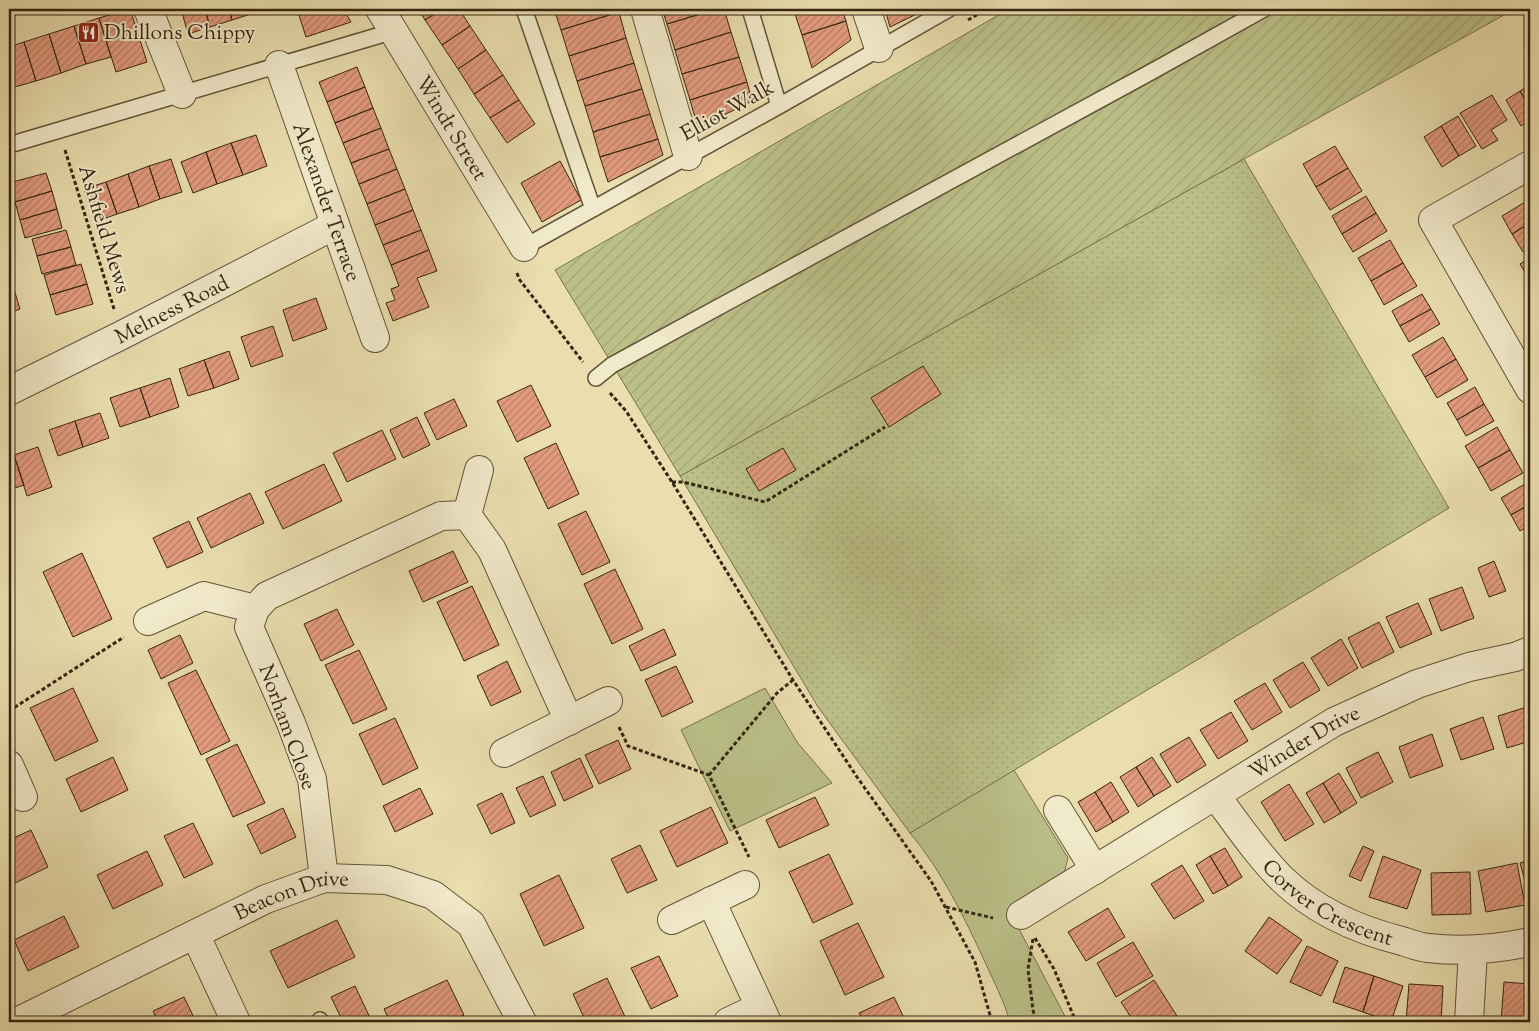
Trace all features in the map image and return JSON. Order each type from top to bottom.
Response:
[{"type":"street","points":[[148,9],[182,94]]},
{"type":"street","points":[[645,9],[688,156]]},
{"type":"street","points":[[866,9],[879,48]]},
{"type":"street","name":"Windt Street","points":[[387,20],[524,247]]},
{"type":"street","name":"Alexander Terrace","points":[[279,65],[375,338]]},
{"type":"street","points":[[1530,165],[1433,220],[1530,388]]},
{"type":"street","name":"Melness Road","points":[[9,391],[335,225]]},
{"type":"street","points":[[467,515],[479,470]]},
{"type":"street","points":[[148,621],[204,596],[254,609],[267,596],[441,516],[467,515]]},
{"type":"street","points":[[467,515],[492,550],[569,721]]},
{"type":"street","name":"Norham Close","points":[[254,609],[249,627],[291,723],[312,779],[324,878]]},
{"type":"street","name":"Winder Drive","points":[[1021,915],[1334,722],[1417,684],[1469,666],[1515,657],[1530,651]]},
{"type":"street","points":[[504,753],[608,701]]},
{"type":"street","points":[[9,765],[23,797]]},
{"type":"street","name":"Corver Crescent","points":[[1216,796],[1255,848],[1283,879],[1309,901],[1343,921],[1377,935],[1427,948],[1473,950],[1530,942]]},
{"type":"street","points":[[1058,810],[1095,870]]},
{"type":"street","name":"Beacon Drive","points":[[16,1022],[266,899],[324,878],[387,880],[432,895],[471,924],[522,1022]]},
{"type":"street","points":[[672,920],[746,885]]},
{"type":"street","points":[[711,901],[764,1015],[728,1022]]},
{"type":"street","points":[[195,934],[236,1022]]},
{"type":"street","points":[[1469,1022],[1473,950]]},
{"type":"lane","points":[[524,9],[593,209]]},
{"type":"lane","points":[[750,9],[778,106]]},
{"type":"lane","name":"Elliot Walk","points":[[524,247],[949,9]]},
{"type":"lane","points":[[596,378],[612,365],[1264,9]]},
{"type":"lane","points":[[9,146],[279,65],[387,20]]},
{"type":"path","name":"Ashfield Mews","points":[[59,130],[122,335]]},
{"type":"path","points":[[524,247],[511,259],[519,279],[584,364],[626,411],[794,680],[857,777],[932,881],[975,962],[992,1022]]},
{"type":"path","points":[[672,482],[683,482],[765,502],[885,427]]},
{"type":"path","points":[[9,711],[148,621]]},
{"type":"path","points":[[709,775],[777,693],[794,680]]},
{"type":"path","points":[[608,701],[628,746],[709,775],[749,857],[746,885]]},
{"type":"path","points":[[945,906],[1011,922],[1021,915]]},
{"type":"path","points":[[1036,1022],[1028,969],[1034,936],[1054,969],[1076,1022]]},
{"type":"green space","points":[[1009,9],[1515,9],[680,476],[555,270]]},
{"type":"green space","points":[[1244,159],[1449,508],[910,833],[818,707],[680,476]]},
{"type":"green space","points":[[765,688],[797,742],[832,783],[730,831],[681,730]]},
{"type":"green space","points":[[1014,770],[1068,858],[1060,880],[1009,910],[1068,1022],[1010,1022],[999,992],[960,911],[932,863],[910,833]]},
{"type":"building","points":[[130,9],[147,62],[116,72],[99,18]]},
{"type":"building","points":[[181,9],[205,9],[210,27],[188,34]]},
{"type":"building","points":[[205,9],[229,9],[232,20],[210,27]]},
{"type":"building","points":[[229,9],[253,9],[254,13],[232,20]]},
{"type":"building","points":[[253,9],[270,9],[254,13]]},
{"type":"building","points":[[297,9],[343,9],[351,22],[306,37]]},
{"type":"building","points":[[418,9],[442,9],[425,20]]},
{"type":"building","points":[[442,9],[459,9],[470,26],[442,45],[425,20]]},
{"type":"building","points":[[554,9],[617,9],[619,12],[561,30]]},
{"type":"building","points":[[662,9],[717,9],[667,24]]},
{"type":"building","points":[[717,9],[724,9],[731,32],[675,50],[667,24]]},
{"type":"building","points":[[801,9],[842,9],[846,21],[802,35],[794,11]]},
{"type":"building","points":[[885,9],[927,9],[890,27]]},
{"type":"building","points":[[619,12],[626,38],[569,56],[561,30]]},
{"type":"building","points":[[99,18],[111,57],[86,64],[74,26]]},
{"type":"building","points":[[846,21],[851,40],[812,68],[802,35]]},
{"type":"building","points":[[74,26],[86,64],[61,73],[49,34]]},
{"type":"building","points":[[470,26],[486,50],[458,69],[442,45]]},
{"type":"building","points":[[731,32],[739,57],[682,74],[675,50]]},
{"type":"building","points":[[49,34],[61,73],[36,81],[24,42]]},
{"type":"building","points":[[626,38],[634,63],[577,81],[569,56]]},
{"type":"building","points":[[24,42],[36,81],[11,88],[9,81],[9,47]]},
{"type":"building","points":[[486,50],[503,75],[474,94],[458,69]]},
{"type":"building","points":[[739,57],[747,82],[690,100],[682,74]]},
{"type":"building","points":[[634,63],[642,89],[585,106],[577,81]]},
{"type":"building","points":[[357,67],[365,87],[327,102],[319,82]]},
{"type":"building","points":[[503,75],[519,100],[490,118],[474,94]]},
{"type":"building","points":[[747,82],[752,101],[698,128],[690,100]]},
{"type":"building","points":[[1530,85],[1530,108],[1520,91]]},
{"type":"building","points":[[365,87],[373,108],[335,123],[327,102]]},
{"type":"building","points":[[642,89],[650,114],[593,132],[585,106]]},
{"type":"building","points":[[1520,91],[1530,108],[1530,120],[1521,126],[1506,100]]},
{"type":"building","points":[[1492,95],[1507,120],[1491,130],[1498,140],[1482,149],[1460,113]]},
{"type":"building","points":[[519,100],[535,124],[507,143],[490,118]]},
{"type":"building","points":[[373,108],[381,128],[343,143],[335,123]]},
{"type":"building","points":[[650,114],[658,139],[600,157],[593,132]]},
{"type":"building","points":[[1458,116],[1476,146],[1459,156],[1441,126]]},
{"type":"building","points":[[1441,126],[1459,156],[1442,167],[1424,137]]},
{"type":"building","points":[[381,128],[389,149],[351,163],[343,143]]},
{"type":"building","points":[[256,135],[267,166],[243,175],[231,143]]},
{"type":"building","points":[[658,139],[663,155],[608,182],[600,157]]},
{"type":"building","points":[[231,143],[243,175],[217,184],[206,152]]},
{"type":"building","points":[[1335,146],[1348,168],[1316,187],[1303,164]]},
{"type":"building","points":[[389,149],[397,169],[359,184],[351,163]]},
{"type":"building","points":[[206,152],[217,184],[193,193],[181,162]]},
{"type":"building","points":[[171,159],[182,192],[160,199],[149,166]]},
{"type":"building","points":[[560,161],[581,200],[542,222],[521,183]]},
{"type":"building","points":[[149,166],[160,199],[139,207],[128,174]]},
{"type":"building","points":[[1348,168],[1362,191],[1330,210],[1316,187]]},
{"type":"building","points":[[397,169],[405,189],[367,204],[359,184]]},
{"type":"building","points":[[46,173],[52,191],[15,202],[9,183]]},
{"type":"building","points":[[128,174],[139,207],[117,214],[106,182]]},
{"type":"building","points":[[106,182],[117,214],[95,222],[84,189]]},
{"type":"building","points":[[405,189],[413,210],[375,225],[367,204]]},
{"type":"building","points":[[52,191],[57,209],[20,220],[15,202]]},
{"type":"building","points":[[1366,196],[1376,213],[1342,234],[1332,216]]},
{"type":"building","points":[[1530,199],[1530,223],[1512,234],[1502,216]]},
{"type":"building","points":[[57,209],[62,228],[25,238],[20,220]]},
{"type":"building","points":[[413,210],[421,230],[383,245],[375,225]]},
{"type":"building","points":[[1376,213],[1387,231],[1353,252],[1342,234]]},
{"type":"building","points":[[1530,223],[1530,248],[1523,252],[1512,234]]},
{"type":"building","points":[[66,230],[71,247],[37,256],[32,239]]},
{"type":"building","points":[[421,230],[429,250],[391,265],[383,245]]},
{"type":"building","points":[[1390,240],[1403,263],[1371,281],[1358,258]]},
{"type":"building","points":[[71,247],[76,265],[42,274],[37,256]]},
{"type":"building","points":[[429,250],[437,271],[417,278],[429,307],[393,321],[386,303],[395,300],[391,289],[399,286],[391,265]]},
{"type":"building","points":[[1530,258],[1530,281],[1520,264]]},
{"type":"building","points":[[1403,263],[1417,286],[1384,305],[1371,281]]},
{"type":"building","points":[[81,264],[87,284],[50,295],[44,275]]},
{"type":"building","points":[[9,273],[20,309],[9,313]]},
{"type":"building","points":[[87,284],[93,304],[56,315],[50,295]]},
{"type":"building","points":[[1422,294],[1431,309],[1400,326],[1392,311]]},
{"type":"building","points":[[316,298],[327,329],[293,341],[283,310]]},
{"type":"building","points":[[1431,309],[1440,324],[1409,342],[1400,326]]},
{"type":"building","points":[[273,326],[283,356],[251,367],[241,337]]},
{"type":"building","points":[[1443,337],[1456,359],[1425,377],[1412,355]]},
{"type":"building","points":[[229,351],[239,379],[214,388],[204,360]]},
{"type":"building","points":[[1456,359],[1468,380],[1437,398],[1425,377]]},
{"type":"building","points":[[204,360],[214,388],[188,396],[179,369]]},
{"type":"building","points":[[923,366],[941,394],[889,427],[871,398]]},
{"type":"building","points":[[170,378],[179,407],[150,417],[140,388]]},
{"type":"building","points":[[531,385],[551,426],[517,442],[497,401]]},
{"type":"building","points":[[1475,387],[1484,404],[1457,420],[1447,403]]},
{"type":"building","points":[[140,388],[150,417],[120,427],[110,398]]},
{"type":"building","points":[[454,399],[467,426],[437,440],[424,413]]},
{"type":"building","points":[[1484,404],[1494,421],[1466,436],[1457,420]]},
{"type":"building","points":[[100,413],[109,438],[83,447],[75,421]]},
{"type":"building","points":[[417,417],[430,445],[403,458],[390,430]]},
{"type":"building","points":[[75,421],[83,447],[58,456],[49,430]]},
{"type":"building","points":[[1497,427],[1510,450],[1478,468],[1465,446]]},
{"type":"building","points":[[382,430],[396,459],[347,482],[333,453]]},
{"type":"building","points":[[556,443],[579,494],[548,509],[524,458]]},
{"type":"building","points":[[38,447],[52,487],[27,496],[14,455]]},
{"type":"building","points":[[783,448],[796,470],[759,491],[746,469]]},
{"type":"building","points":[[1510,450],[1523,473],[1491,491],[1478,468]]},
{"type":"building","points":[[14,455],[24,485],[9,490],[9,457]]},
{"type":"building","points":[[324,464],[342,501],[283,529],[265,492]]},
{"type":"building","points":[[1530,481],[1530,504],[1511,515],[1501,498]]},
{"type":"building","points":[[250,493],[264,523],[211,548],[197,518]]},
{"type":"building","points":[[1530,504],[1530,525],[1520,531],[1511,515]]},
{"type":"building","points":[[586,511],[610,562],[582,575],[558,524]]},
{"type":"building","points":[[189,521],[203,552],[167,568],[153,538]]},
{"type":"building","points":[[453,551],[468,582],[423,602],[409,571]]},
{"type":"building","points":[[82,553],[112,619],[73,637],[43,572]]},
{"type":"building","points":[[1494,561],[1506,591],[1489,597],[1478,568]]},
{"type":"building","points":[[615,569],[643,629],[612,644],[584,584]]},
{"type":"building","points":[[472,586],[499,645],[464,661],[437,602]]},
{"type":"building","points":[[1462,587],[1474,618],[1441,631],[1429,599]]},
{"type":"building","points":[[1418,603],[1432,634],[1400,648],[1386,617]]},
{"type":"building","points":[[337,609],[354,645],[321,661],[304,624]]},
{"type":"building","points":[[1379,622],[1394,652],[1362,668],[1348,638]]},
{"type":"building","points":[[664,629],[676,655],[641,671],[629,646]]},
{"type":"building","points":[[180,635],[193,663],[161,679],[148,650]]},
{"type":"building","points":[[1341,639],[1358,668],[1328,686],[1311,658]]},
{"type":"building","points":[[359,650],[387,709],[353,724],[325,665]]},
{"type":"building","points":[[9,654],[15,667],[9,670]]},
{"type":"building","points":[[507,661],[521,692],[491,706],[477,676]]},
{"type":"building","points":[[1303,662],[1320,690],[1290,708],[1273,680]]},
{"type":"building","points":[[676,666],[693,702],[662,717],[645,680]]},
{"type":"building","points":[[196,670],[230,741],[201,755],[168,683]]},
{"type":"building","points":[[1265,683],[1282,712],[1252,730],[1234,701]]},
{"type":"building","points":[[73,688],[98,741],[55,761],[30,708]]},
{"type":"building","points":[[1530,706],[1530,741],[1507,748],[1498,716]]},
{"type":"building","points":[[1231,712],[1248,741],[1218,759],[1200,730]]},
{"type":"building","points":[[1483,717],[1494,749],[1461,760],[1450,729]]},
{"type":"building","points":[[395,718],[418,768],[383,785],[359,734]]},
{"type":"building","points":[[1432,734],[1443,766],[1410,778],[1399,747]]},
{"type":"building","points":[[1189,737],[1206,765],[1177,783],[1160,754]]},
{"type":"building","points":[[618,740],[631,769],[599,784],[585,755]]},
{"type":"building","points":[[237,744],[265,803],[233,817],[206,759]]},
{"type":"building","points":[[1378,752],[1393,782],[1361,798],[1346,768]]},
{"type":"building","points":[[113,757],[128,790],[81,812],[66,779]]},
{"type":"building","points":[[1152,757],[1171,786],[1154,796],[1136,767]]},
{"type":"building","points":[[580,758],[593,787],[564,801],[551,772]]},
{"type":"building","points":[[1136,767],[1154,796],[1138,807],[1120,777]]},
{"type":"building","points":[[1339,773],[1357,803],[1341,813],[1323,783]]},
{"type":"building","points":[[543,776],[556,805],[530,817],[516,788]]},
{"type":"building","points":[[1111,782],[1129,812],[1113,822],[1095,792]]},
{"type":"building","points":[[1323,783],[1341,813],[1324,823],[1306,793]]},
{"type":"building","points":[[1289,784],[1314,824],[1285,841],[1261,802]]},
{"type":"building","points":[[420,788],[433,814],[395,832],[383,806]]},
{"type":"building","points":[[1095,792],[1113,822],[1096,832],[1078,802]]},
{"type":"building","points":[[502,793],[515,823],[491,834],[477,805]]},
{"type":"building","points":[[815,797],[829,825],[779,848],[766,820]]},
{"type":"building","points":[[711,807],[728,843],[677,867],[660,831]]},
{"type":"building","points":[[283,808],[296,837],[261,854],[247,825]]},
{"type":"building","points":[[193,823],[213,864],[184,878],[164,836]]},
{"type":"building","points":[[31,830],[48,867],[9,886],[9,840]]},
{"type":"building","points":[[640,845],[657,880],[627,893],[611,859]]},
{"type":"building","points":[[1363,846],[1374,851],[1361,881],[1349,876]]},
{"type":"building","points":[[1225,848],[1242,877],[1228,886],[1210,856]]},
{"type":"building","points":[[147,851],[163,885],[113,909],[97,875]]},
{"type":"building","points":[[829,854],[853,904],[813,923],[789,872]]},
{"type":"building","points":[[1210,856],[1228,886],[1213,894],[1196,865]]},
{"type":"building","points":[[1383,856],[1421,870],[1407,909],[1369,897]]},
{"type":"building","points":[[1530,860],[1530,899],[1520,863]]},
{"type":"building","points":[[1517,863],[1525,905],[1486,912],[1478,871]]},
{"type":"building","points":[[1182,865],[1204,901],[1174,919],[1151,884]]},
{"type":"building","points":[[1470,872],[1471,914],[1432,915],[1431,873]]},
{"type":"building","points":[[559,875],[584,928],[544,946],[520,894]]},
{"type":"building","points":[[1108,908],[1125,937],[1086,961],[1068,932]]},
{"type":"building","points":[[64,916],[79,947],[28,971],[14,940]]},
{"type":"building","points":[[1269,917],[1302,940],[1277,974],[1245,951]]},
{"type":"building","points":[[337,920],[355,957],[288,988],[270,951]]},
{"type":"building","points":[[858,923],[884,977],[845,995],[820,941]]},
{"type":"building","points":[[1133,942],[1153,976],[1116,997],[1097,963]]},
{"type":"building","points":[[1307,946],[1338,961],[1321,996],[1290,982]]},
{"type":"building","points":[[659,956],[678,996],[651,1009],[631,968]]},
{"type":"building","points":[[1345,967],[1374,976],[1363,1012],[1333,1002]]},
{"type":"building","points":[[1374,976],[1403,986],[1391,1022],[1363,1012]]},
{"type":"building","points":[[607,978],[627,1021],[586,1022],[573,994]]},
{"type":"building","points":[[447,980],[464,1015],[448,1022],[390,1022],[384,1009]]},
{"type":"building","points":[[1154,980],[1177,1016],[1167,1022],[1134,1022],[1121,1002]]},
{"type":"building","points":[[1504,982],[1530,984],[1530,1022],[1501,1022]]},
{"type":"building","points":[[1409,984],[1443,986],[1441,1022],[1406,1022]]},
{"type":"building","points":[[355,986],[372,1022],[343,1022],[331,997]]},
{"type":"building","points":[[184,997],[196,1022],[158,1022],[153,1011]]},
{"type":"building","points":[[894,997],[906,1022],[864,1022],[859,1013]]},
{"type":"place","name":"Dhillons Chippy","points":[[88,32]]}]
